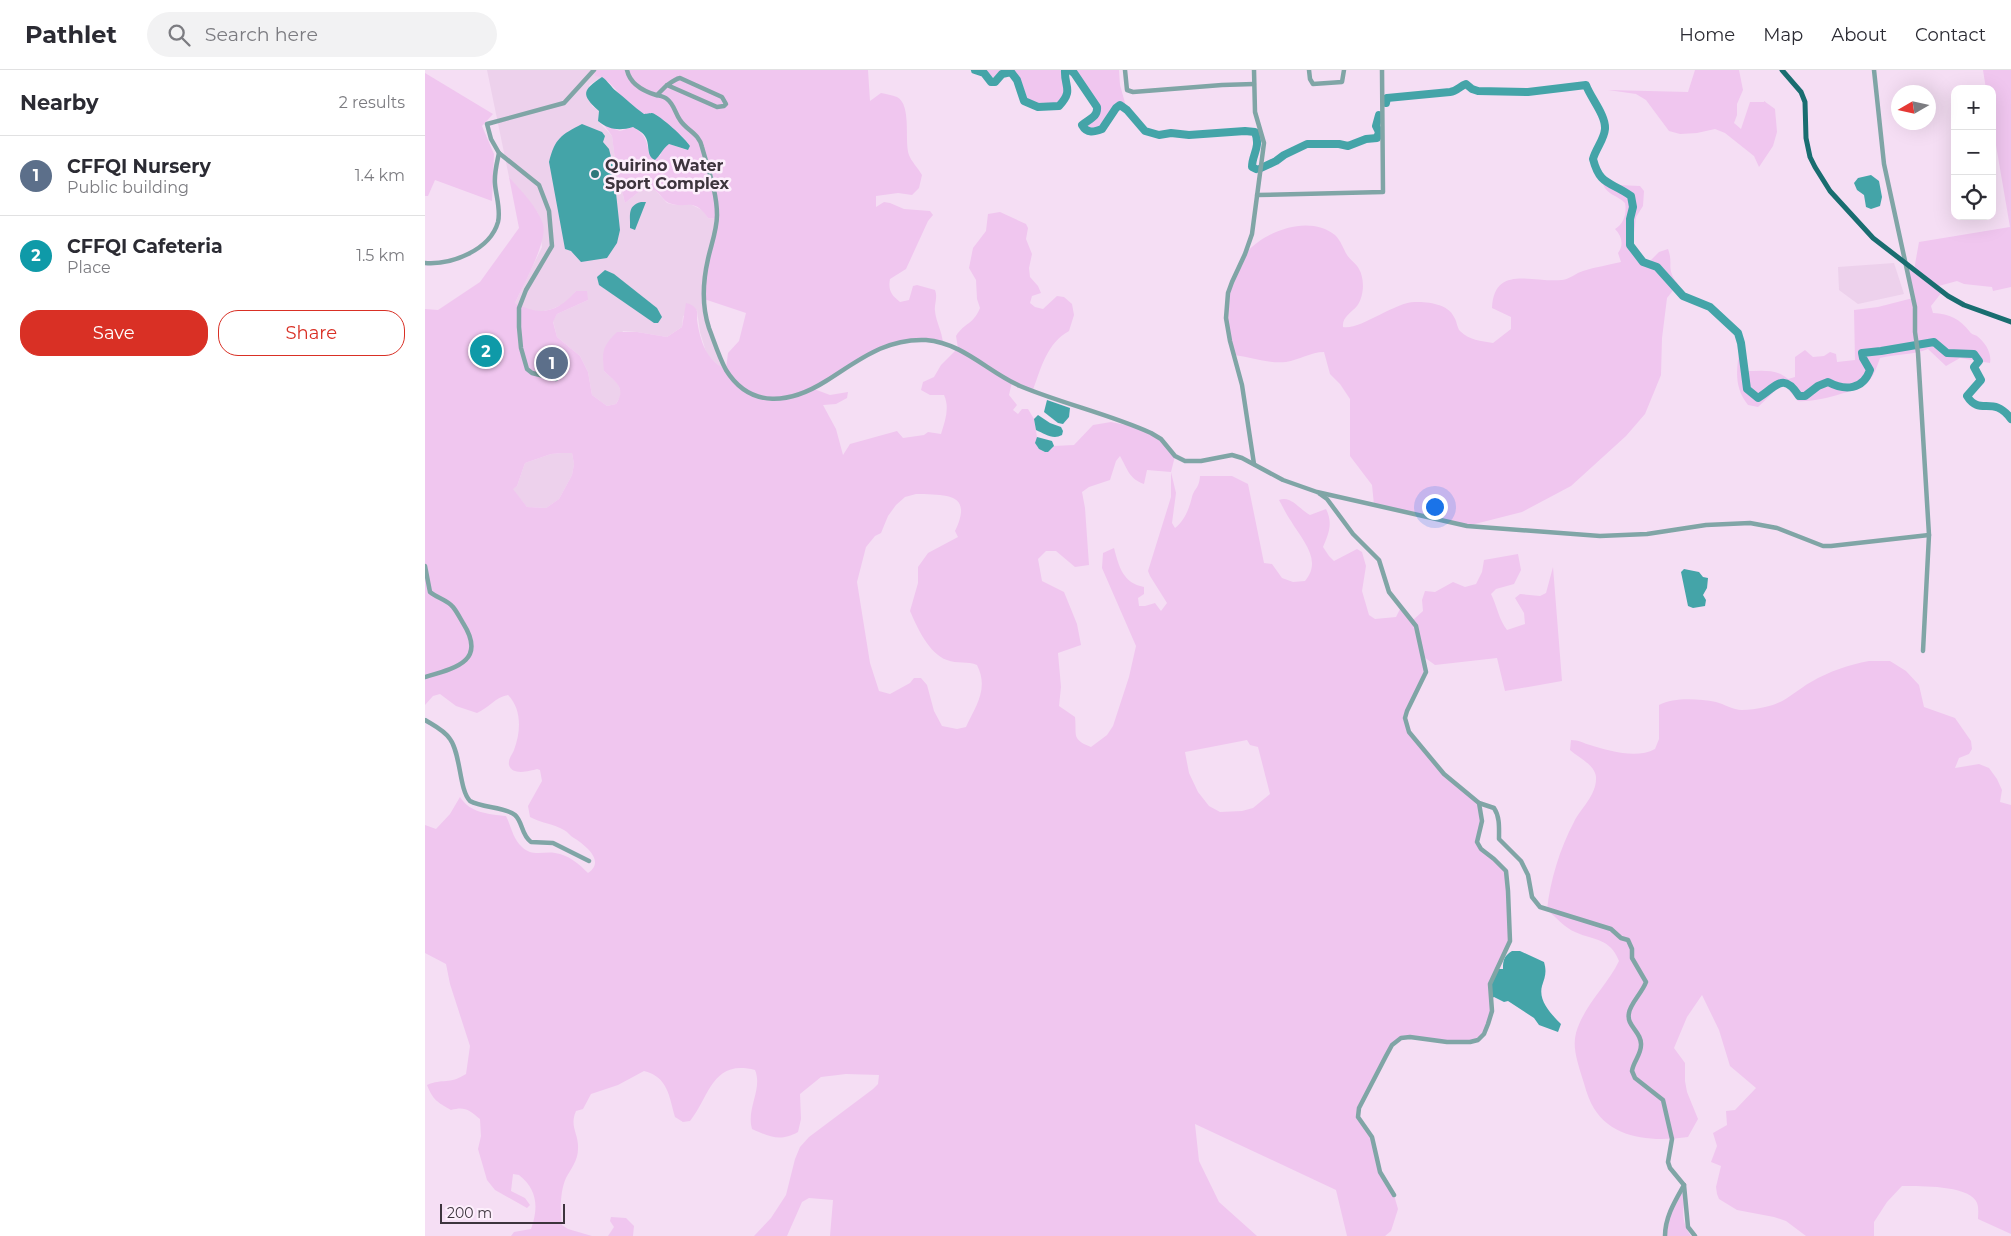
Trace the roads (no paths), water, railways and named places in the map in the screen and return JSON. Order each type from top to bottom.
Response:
[{"type":"main road","points":[[1782,70],[1801,92],[1805,102],[1806,138],[1810,157],[1830,191],[1873,238],[1948,296],[1965,305],[2011,322]]},
{"type":"street","points":[[556,379],[532,373],[527,369],[521,348],[519,327],[519,308],[526,290],[552,246],[549,211],[539,185],[499,153],[489,136],[487,124],[564,104],[594,70]]},
{"type":"street","points":[[627,70],[629,78],[633,83],[649,93],[665,97],[681,121],[700,140],[716,201],[717,216],[705,273],[704,299],[707,317],[726,369],[739,386],[759,398],[780,398],[813,388],[882,347],[900,342],[924,340],[958,348],[1019,385],[1151,433],[1161,439],[1175,456],[1185,461],[1201,461],[1232,455],[1242,458],[1283,480],[1317,492],[1467,526],[1600,536],[1647,534],[1706,525],[1750,523],[1777,528],[1823,546],[1929,535]]},
{"type":"street","points":[[1125,70],[1127,90],[1133,92],[1254,84]]},
{"type":"street","points":[[1253,70],[1255,112],[1264,143],[1252,234],[1232,282],[1226,318],[1230,342],[1242,385],[1254,464]]},
{"type":"street","points":[[1309,70],[1310,81],[1313,84],[1317,84],[1342,82],[1344,70]]},
{"type":"street","points":[[1257,195],[1383,192],[1381,70]]},
{"type":"street","points":[[1874,70],[1884,164],[1915,307],[1915,338],[1918,353],[1929,535],[1923,650]]},
{"type":"street","points":[[657,95],[667,85],[677,79],[685,79],[722,97],[726,104],[717,107],[667,85]]},
{"type":"street","points":[[425,263],[440,263],[459,258],[479,247],[493,231],[498,222],[495,174],[499,153]]},
{"type":"street","points":[[1317,492],[1327,499],[1353,534],[1379,560],[1389,592],[1415,626],[1426,672],[1405,718],[1409,732],[1444,774],[1479,803],[1494,808],[1497,813],[1499,839],[1516,855],[1524,866],[1528,875],[1529,890],[1535,902],[1547,910],[1611,929],[1621,938],[1629,940],[1632,958],[1646,982],[1642,993],[1632,1005],[1628,1016],[1630,1024],[1640,1038],[1641,1046],[1632,1071],[1635,1078],[1663,1100],[1672,1139],[1668,1162],[1670,1168],[1684,1185],[1688,1227],[1695,1236]]},
{"type":"street","points":[[425,566],[430,592],[453,608],[466,628],[473,646],[472,652],[466,660],[425,677]]},
{"type":"street","points":[[425,720],[451,740],[461,769],[466,796],[470,801],[513,814],[518,820],[525,837],[531,842],[553,843],[589,861]]},
{"type":"street","points":[[1393,1195],[1380,1172],[1372,1138],[1358,1117],[1359,1108],[1392,1045],[1401,1038],[1410,1037],[1447,1042],[1470,1042],[1478,1040],[1484,1034],[1492,1011],[1490,984],[1510,941],[1505,871],[1481,849],[1477,842],[1483,821],[1479,803]]},
{"type":"street","points":[[1665,1236],[1669,1214],[1684,1185]]},
{"type":"waterway","points":[[975,70],[984,73],[991,82],[995,82],[1002,74],[1011,72],[1017,80],[1024,101],[1038,107],[1059,106],[1064,101],[1067,92],[1065,70]]},
{"type":"waterway","points":[[1070,70],[1097,107],[1095,116],[1082,125],[1086,130],[1102,129],[1120,105],[1127,110],[1145,131],[1159,135],[1171,133],[1189,135],[1255,132],[1257,147],[1252,167],[1256,169]]},
{"type":"waterway","points":[[1386,103],[1387,98],[1450,92],[1466,84],[1478,91],[1528,92],[1586,85],[1605,124],[1603,137],[1593,159],[1596,168],[1603,179],[1631,196],[1633,207],[1630,219],[1630,245],[1643,262],[1657,267],[1683,296],[1710,307],[1738,333],[1747,389],[1758,398],[1775,386],[1784,383],[1793,388],[1799,396],[1805,396],[1818,386],[1828,382],[1841,387],[1853,387],[1863,382],[1870,370],[1862,353],[1934,342],[1947,353],[1974,354],[1979,361],[1974,367],[1981,380],[1967,396],[1977,405],[1998,408],[2011,419]]},
{"type":"waterway","points":[[1261,168],[1307,144],[1339,144],[1348,146],[1366,139],[1377,138],[1379,132],[1376,126],[1379,115]]},
{"type":"place","name":"Quirino Water Sport Complex","points":[[595,174]]},
{"type":"place","name":"CFFQI Cafeteria","points":[[486,351]]},
{"type":"place","name":"CFFQI Nursery","points":[[552,363]]}]
